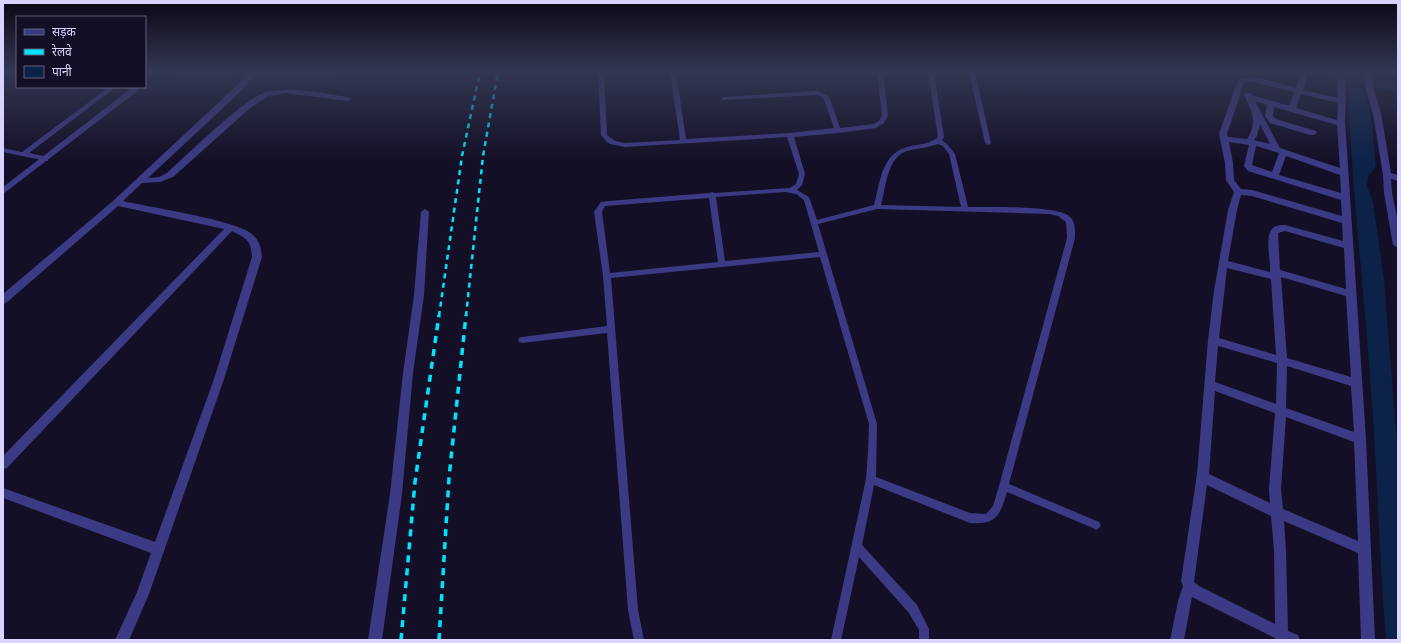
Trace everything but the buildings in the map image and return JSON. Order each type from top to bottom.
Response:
[{"type":"street","points":[[3,191],[120,102]]},
{"type":"street","points":[[3,300],[116,204],[224,102]]},
{"type":"street","points":[[141,180],[162,180],[254,102]]},
{"type":"street","points":[[1235,102],[1224,129],[1224,139],[1229,163],[1230,180],[1238,192],[1230,221],[1223,263],[1213,340],[1202,477],[1187,581],[1189,586],[1194,591],[1282,638],[1293,640]]},
{"type":"street","points":[[1251,102],[1258,116],[1280,150],[1274,177]]},
{"type":"street","points":[[1265,102],[1341,124]]},
{"type":"street","points":[[1292,110],[1295,102]]},
{"type":"street","points":[[1342,102],[1341,124],[1360,439],[1368,640]]},
{"type":"street","points":[[1374,102],[1377,113],[1387,176],[1394,202],[1398,244]]},
{"type":"street","points":[[1271,104],[1269,116],[1273,121],[1314,133]]},
{"type":"street","points":[[1258,116],[1251,142],[1248,166],[1255,172],[1346,198]]},
{"type":"street","points":[[1224,139],[1251,142],[1280,150],[1344,173]]},
{"type":"street","points":[[1387,176],[1398,178]]},
{"type":"street","points":[[1238,192],[1252,193],[1347,221]]},
{"type":"street","points":[[116,204],[231,227],[249,236],[256,245],[257,257],[219,379],[143,594],[122,640]]},
{"type":"street","points":[[375,640],[396,494],[408,374],[419,295],[425,212]]},
{"type":"street","points":[[3,464],[231,227]]},
{"type":"street","points":[[1282,638],[1280,550],[1275,489],[1281,410],[1282,360],[1273,240],[1274,232],[1277,229],[1285,228],[1349,246]]},
{"type":"street","points":[[1223,263],[1351,294]]},
{"type":"street","points":[[1213,340],[1356,383]]},
{"type":"street","points":[[1210,385],[1360,439]]},
{"type":"street","points":[[1202,477],[1276,512],[1365,550]]},
{"type":"street","points":[[3,493],[158,549]]},
{"type":"street","points":[[1176,640],[1184,601],[1189,586]]},
{"type":"lane","points":[[24,154],[93,102]]},
{"type":"lane","points":[[602,102],[604,135],[607,140],[616,144],[625,145],[790,135],[867,128],[876,126],[882,122],[884,115],[883,102]]},
{"type":"lane","points":[[677,102],[683,141]]},
{"type":"lane","points":[[828,102],[838,131]]},
{"type":"lane","points":[[936,102],[941,129],[941,137],[938,142]]},
{"type":"lane","points":[[979,102],[988,143]]},
{"type":"lane","points":[[790,135],[802,174],[800,185],[792,190]]},
{"type":"lane","points":[[877,208],[888,166],[894,156],[901,151],[938,142],[944,145],[952,154],[965,209]]},
{"type":"lane","points":[[3,150],[46,159]]},
{"type":"lane","points":[[639,640],[633,610],[607,276],[598,212],[603,204],[608,203],[712,194],[792,190],[807,198],[873,424],[871,479],[836,640]]},
{"type":"lane","points":[[712,194],[722,265]]},
{"type":"lane","points":[[814,223],[877,208],[965,209],[1057,213],[1064,215],[1069,220],[1072,227],[1071,238],[1004,486],[995,513],[991,518],[982,521],[970,518],[871,479]]},
{"type":"lane","points":[[607,276],[823,254]]},
{"type":"lane","points":[[522,340],[611,329]]},
{"type":"lane","points":[[1004,486],[1096,525]]},
{"type":"lane","points":[[856,546],[913,608],[924,629],[924,640]]},
{"type":"water","points":[[1349,102],[1368,102],[1376,166],[1368,177],[1367,186],[1373,202],[1384,279],[1398,456],[1398,640],[1386,640],[1372,410]]},
{"type":"railway","points":[[439,316],[462,156],[474,102]]},
{"type":"railway","points":[[466,316],[483,156],[493,102]]},
{"type":"railway","points":[[401,640],[415,482],[439,315]]},
{"type":"railway","points":[[439,640],[449,478],[466,315]]}]
